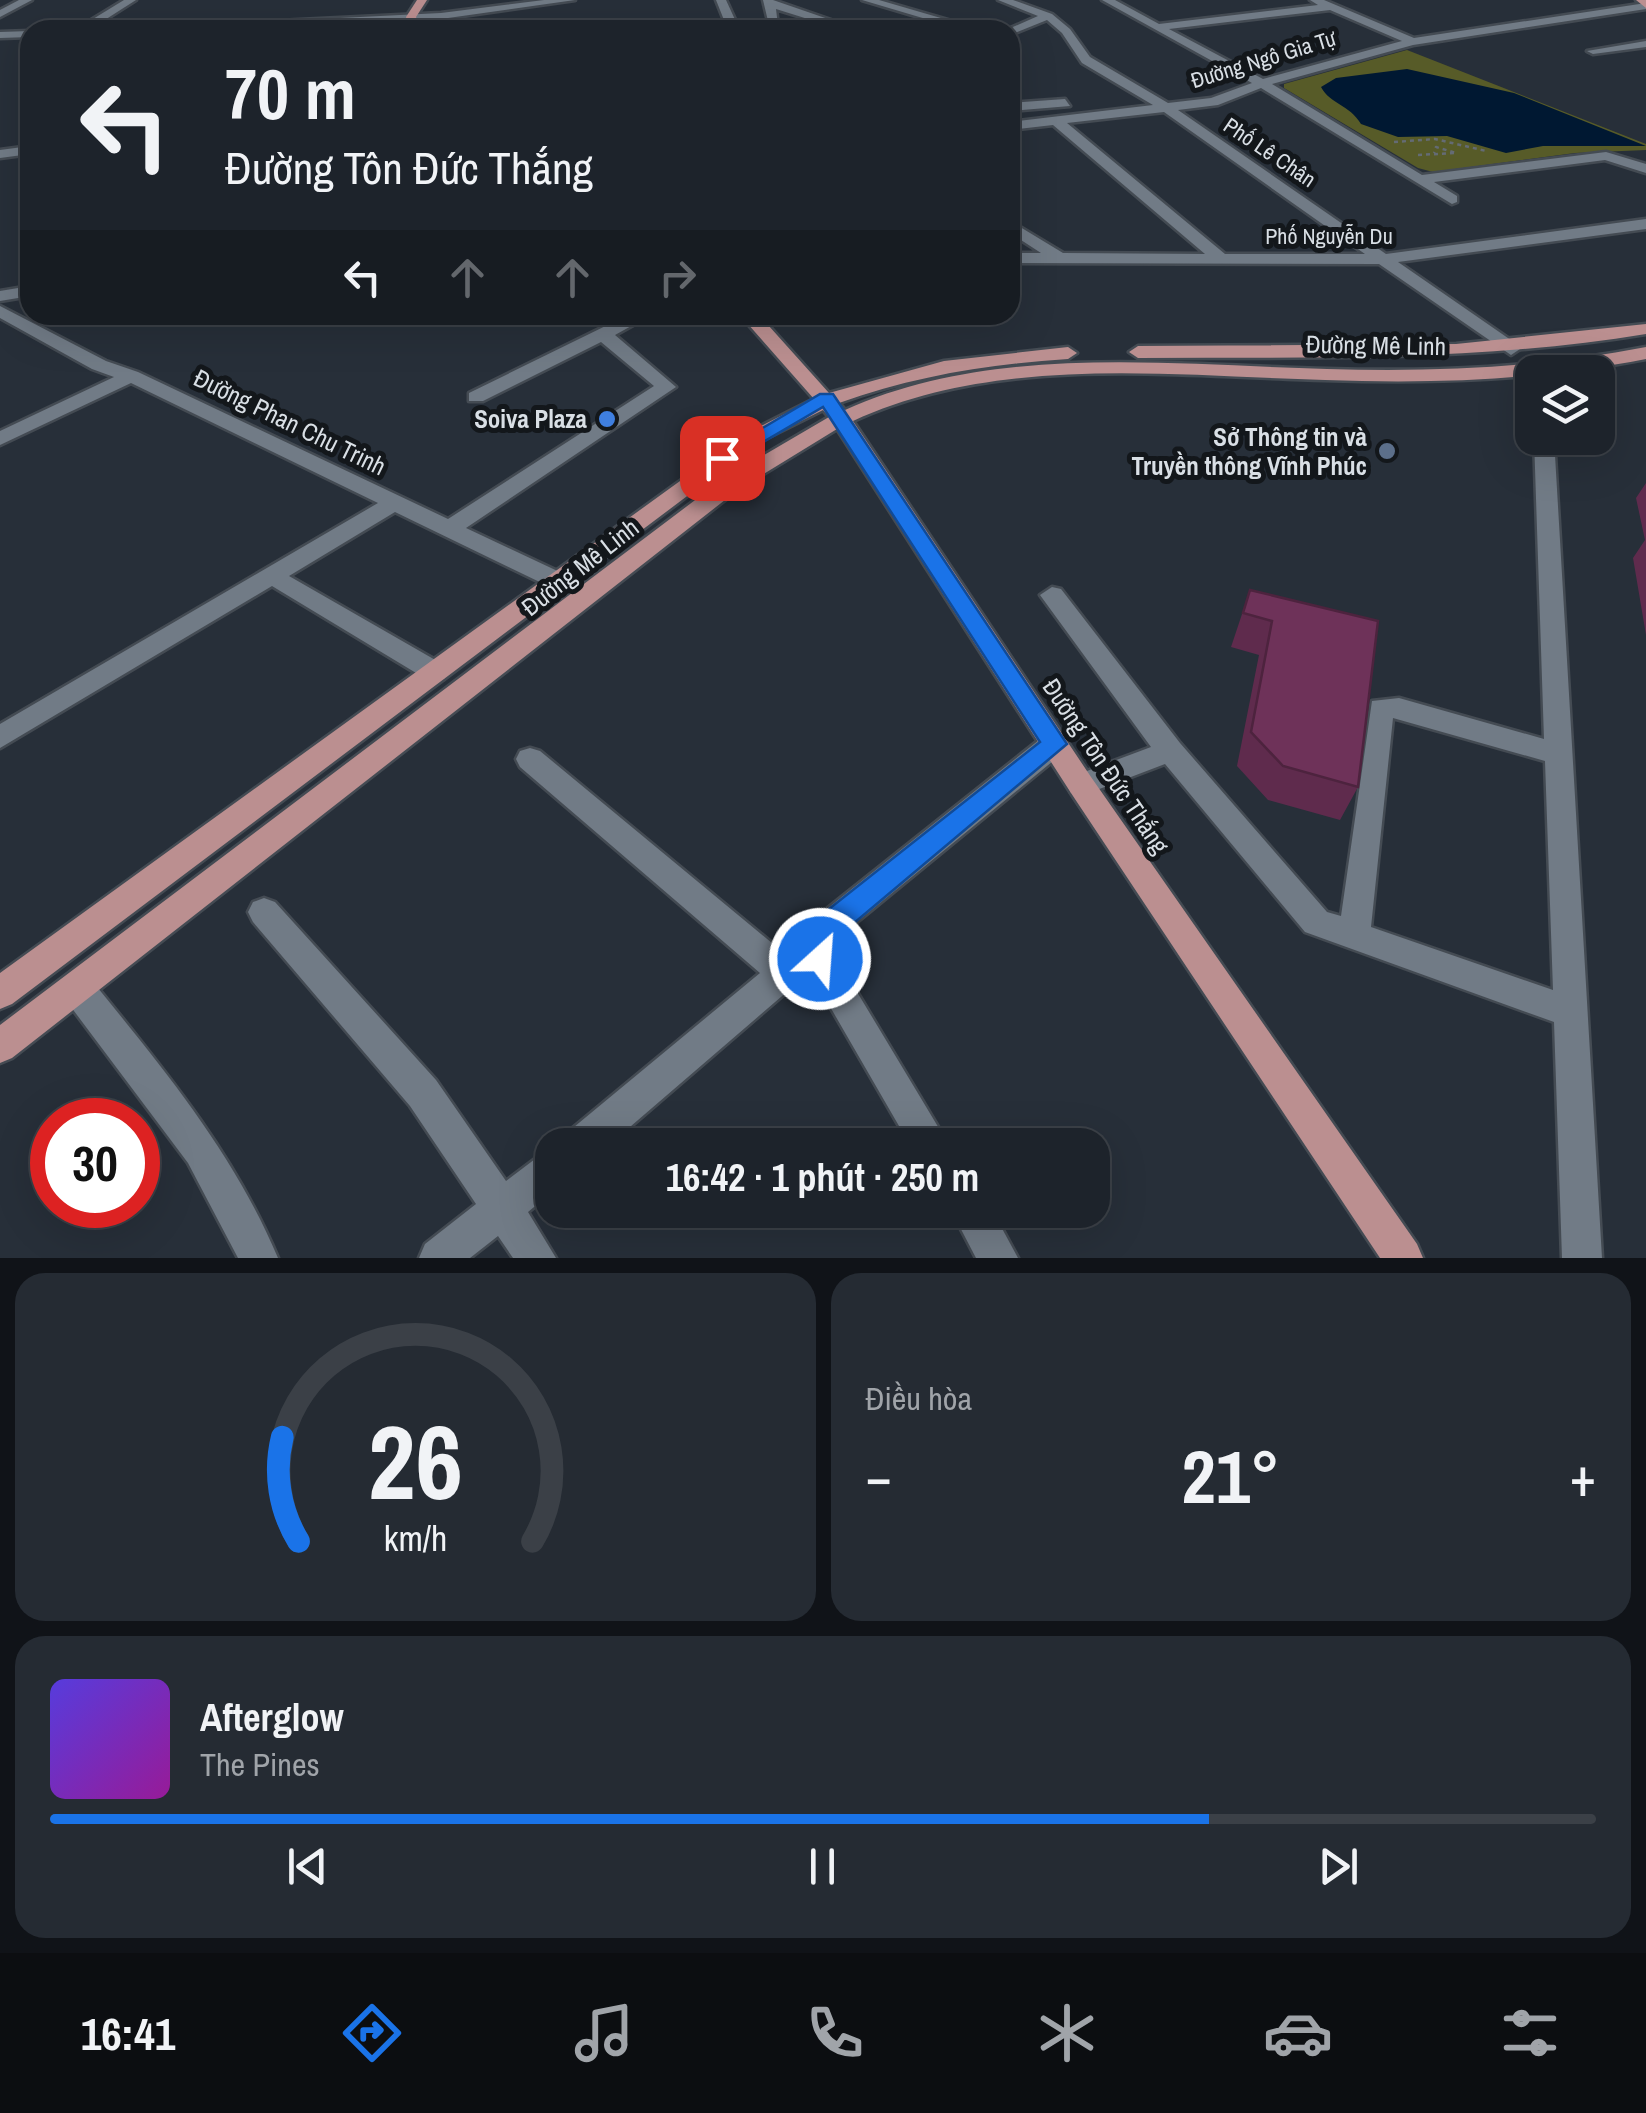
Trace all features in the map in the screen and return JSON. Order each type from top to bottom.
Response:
[{"type":"main road","points":[[412,20],[422,0]]},
{"type":"main road","name":"Đường Tôn Đức Thắng","points":[[758,325],[833,408],[1054,744],[1403,1258]]},
{"type":"main road","name":"Đường Mê Linh","points":[[0,993],[722,458],[833,408],[947,364],[1018,356],[1511,350],[1646,329]]},
{"type":"main road","name":"Đường Mê Linh","points":[[1615,358],[1646,353]]},
{"type":"main road","name":"Đường Mê Linh","points":[[0,1046],[833,408],[931,386],[1023,373],[1515,372]]},
{"type":"street","points":[[0,14],[27,0]]},
{"type":"street","points":[[98,20],[131,0]]},
{"type":"street","points":[[273,20],[411,17],[570,0]]},
{"type":"street","points":[[867,0],[940,20]]},
{"type":"street","name":"Phố Lê Chân","points":[[1003,0],[1048,16],[1086,60],[1167,108],[1511,350]]},
{"type":"street","points":[[1107,0],[1266,85],[1452,199]]},
{"type":"street","points":[[1315,0],[1413,42]]},
{"type":"street","points":[[1580,1],[1645,4]]},
{"type":"street","points":[[769,2],[824,20]]},
{"type":"street","name":"Đường Ngô Gia Tự","points":[[1020,125],[1213,102],[1320,64],[1413,42],[1645,4]]},
{"type":"street","points":[[1158,27],[1331,7]]},
{"type":"street","points":[[1229,8],[1247,16]]},
{"type":"street","points":[[290,19],[302,10]]},
{"type":"street","points":[[1020,28],[1048,16]]},
{"type":"street","points":[[1594,51],[1646,44]]},
{"type":"street","points":[[1020,106],[1144,95]]},
{"type":"street","points":[[1055,120],[1221,258]]},
{"type":"street","points":[[1422,179],[1606,156],[1646,168]]},
{"type":"street","name":"Phố Nguyễn Du","points":[[1020,258],[1386,259],[1646,224]]},
{"type":"street","points":[[1020,233],[1059,258]]},
{"type":"street","name":"Đường Phan Chu Trinh","points":[[26,325],[99,365],[132,376],[558,581]]},
{"type":"street","points":[[476,397],[621,325]]},
{"type":"street","points":[[449,530],[666,387],[603,334]]},
{"type":"street","points":[[0,438],[132,376]]},
{"type":"street","points":[[1545,455],[1582,1258]]},
{"type":"street","points":[[0,737],[394,503]]},
{"type":"street","points":[[272,576],[435,672]]},
{"type":"street","points":[[1052,595],[1170,751],[1304,912],[1328,928],[1569,1011]]},
{"type":"street","points":[[1354,936],[1377,712],[1399,708],[1558,754]]},
{"type":"street","points":[[601,1128],[821,942],[830,925],[1054,744]]},
{"type":"street","points":[[1082,785],[1170,751]]},
{"type":"street","points":[[530,758],[784,973]]},
{"type":"street","points":[[264,912],[423,1094],[536,1258]]},
{"type":"street","points":[[821,942],[820,959],[921,1128]]},
{"type":"street","points":[[77,988],[208,1157],[243,1218],[258,1258]]},
{"type":"street","points":[[439,1258],[535,1184]]},
{"type":"street","points":[[980,1228],[998,1258]]},
{"type":"path","points":[[1382,147],[1420,138],[1455,140],[1496,156]]},
{"type":"path","points":[[1446,148],[1455,140]]},
{"type":"green space","points":[[1407,50],[1646,144],[1646,150],[1575,153],[1433,172],[1418,168],[1284,88],[1284,84]]},
{"type":"water","points":[[1407,69],[1514,93],[1646,146],[1543,146],[1506,153],[1447,136],[1398,137],[1361,124],[1321,87],[1336,78]]},
{"type":"building","points":[[1250,590],[1378,621],[1358,787],[1283,766],[1251,732],[1272,621],[1243,613]]},
{"type":"place","name":"Soiva Plaza","points":[[607,419]]},
{"type":"place","name":"Sở Thông tin và Truyền thông Vĩnh Phúc","points":[[1387,451]]},
{"type":"route","points":[[722,458],[780,421],[826,398],[1054,744],[830,925],[821,942],[820,959]]}]
